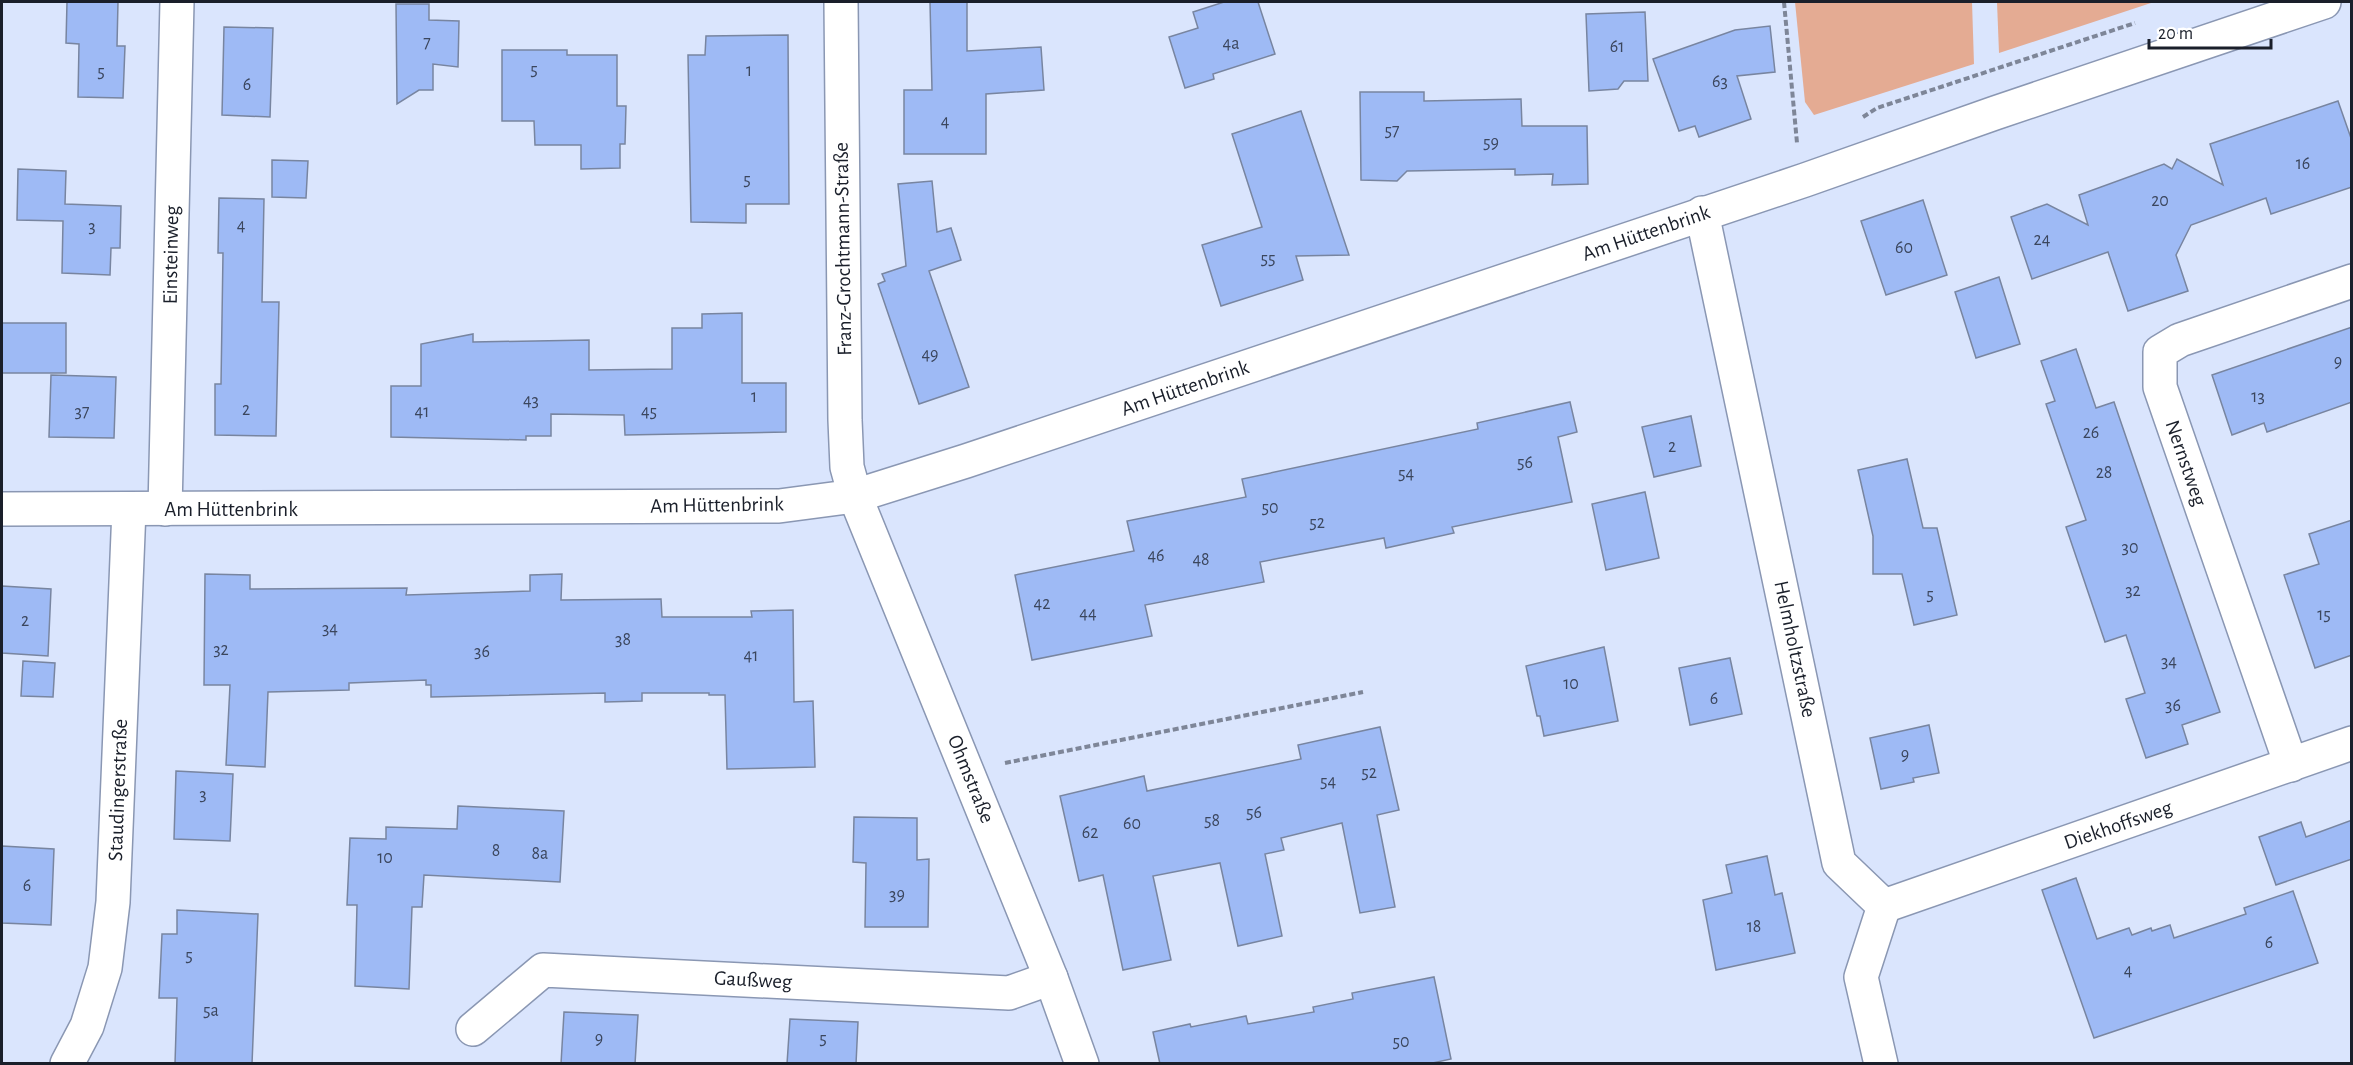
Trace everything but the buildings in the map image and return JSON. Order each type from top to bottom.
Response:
[{"type":"street","name":"Einsteinweg","points":[[165,509],[177,2]]},
{"type":"street","name":"Franz-Grochtmann-Straße","points":[[841,2],[845,420],[847,467],[855,496]]},
{"type":"street","name":"Am Hüttenbrink","points":[[2,510],[779,506],[855,496],[977,458],[1805,180],[2324,2]]},
{"type":"street","name":"Helmholtzstraße","points":[[1702,213],[1839,863],[1884,906]]},
{"type":"street","name":"Nernstweg","points":[[2291,765],[2160,387],[2160,352],[2180,340],[2352,281]]},
{"type":"street","name":"Ohmstraße","points":[[855,496],[968,771],[1083,1064]]},
{"type":"street","name":"Staudingerstraße","points":[[67,1064],[87,1026],[105,968],[113,902],[129,509]]},
{"type":"street","name":"Diekhoffsweg","points":[[1884,906],[2352,743]]},
{"type":"street","points":[[1881,1064],[1861,977],[1884,906]]},
{"type":"street","name":"Gaußweg","points":[[473,1029],[543,970],[1009,993],[1051,978]]},
{"type":"path","points":[[1784,2],[1798,153]]},
{"type":"path","points":[[968,771],[1363,692]]},
{"type":"shaded area","points":[[1795,2],[1972,2],[1974,64],[1814,115],[1805,102]]},
{"type":"shaded area","points":[[1997,2],[2154,2],[1999,53]]}]
